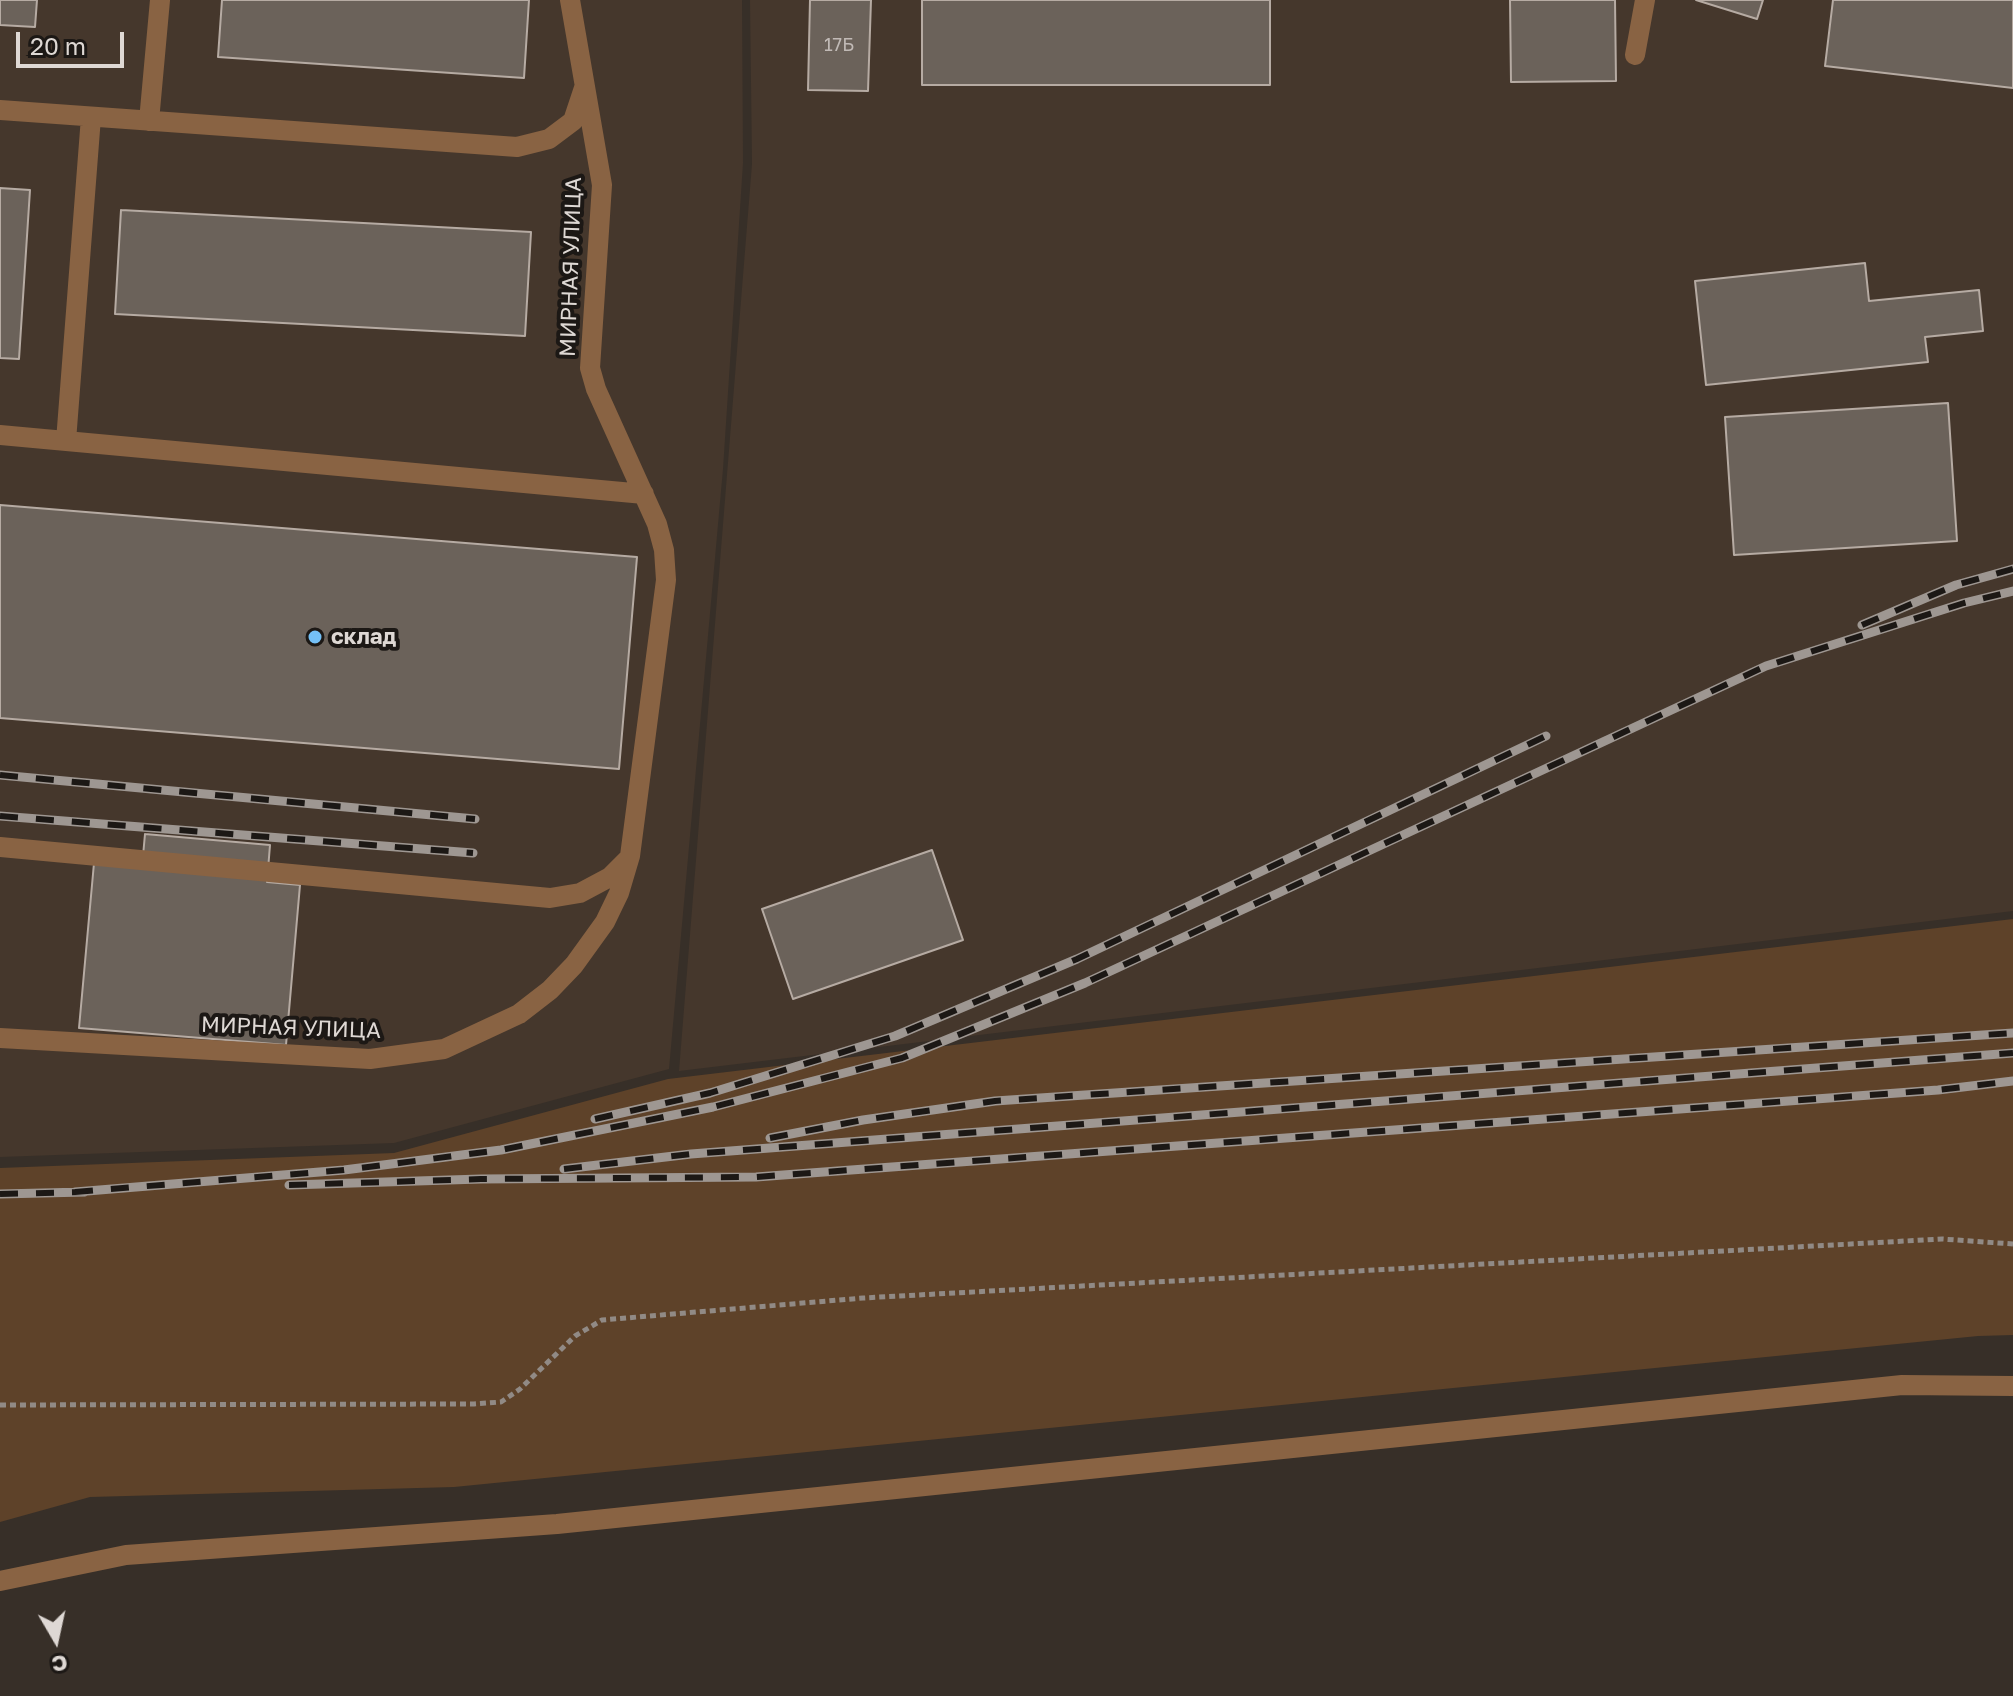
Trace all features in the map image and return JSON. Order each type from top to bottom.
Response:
[{"type":"lane","points":[[149,121],[160,0]]},
{"type":"lane","name":"МИРНАЯ УЛИЦА","points":[[0,1038],[370,1059],[444,1049],[519,1014],[550,990],[574,965],[605,922],[619,893],[630,856],[666,580],[664,550],[657,524],[596,389],[590,368],[602,185],[570,0]]},
{"type":"lane","points":[[1635,55],[1645,0]]},
{"type":"lane","points":[[0,110],[517,147],[549,139],[573,121],[585,87]]},
{"type":"lane","points":[[66,441],[91,117]]},
{"type":"lane","points":[[0,435],[644,494]]},
{"type":"lane","points":[[0,847],[550,898],[580,893],[610,877],[630,856]]},
{"type":"lane","points":[[0,1581],[126,1555],[557,1524],[1902,1385],[2013,1386]]},
{"type":"path","points":[[0,1405],[501,1402],[520,1389],[575,1336],[602,1320],[848,1299],[1942,1239],[2013,1244]]},
{"type":"shaded area","points":[[0,0],[742,0],[743,163],[723,469],[669,1069],[394,1143],[0,1157]]},
{"type":"shaded area","points":[[750,0],[2013,0],[2013,911],[679,1071],[752,164]]},
{"type":"shaded area","points":[[2013,919],[2013,1335],[1978,1336],[454,1487],[90,1497],[0,1522],[0,1168],[394,1153],[668,1079]]},
{"type":"building","points":[[0,0],[37,0],[35,27],[0,25]]},
{"type":"building","points":[[222,0],[529,0],[524,78],[218,57]]},
{"type":"building","points":[[810,0],[871,0],[868,91],[808,90]]},
{"type":"building","points":[[922,0],[1270,0],[1270,85],[922,85]]},
{"type":"building","points":[[1510,0],[1615,0],[1616,81],[1511,82]]},
{"type":"building","points":[[1696,0],[1763,0],[1757,19]]},
{"type":"building","points":[[1833,0],[2013,0],[2013,88],[1825,66]]},
{"type":"building","points":[[0,188],[30,190],[19,359],[0,358]]},
{"type":"building","points":[[121,210],[531,232],[525,336],[115,314]]},
{"type":"building","points":[[1865,263],[1869,301],[1979,290],[1983,331],[1925,337],[1928,362],[1706,385],[1695,281]]},
{"type":"building","points":[[1948,403],[1957,541],[1734,555],[1725,417]]},
{"type":"building","name":"склад","points":[[0,505],[637,557],[619,769],[0,718]]},
{"type":"building","points":[[145,834],[270,845],[267,882],[300,885],[286,1045],[79,1028],[94,863],[142,867]]},
{"type":"building","points":[[932,850],[963,940],[793,999],[762,909]]},
{"type":"railway","points":[[1862,625],[1956,585],[2013,569]]},
{"type":"railway","points":[[75,1192],[344,1170],[501,1150],[713,1107],[902,1058],[1085,983],[1766,666],[1964,603],[2013,591]]},
{"type":"railway","points":[[595,1119],[710,1093],[895,1036],[1077,959],[1546,736]]},
{"type":"railway","points":[[0,775],[475,819]]},
{"type":"railway","points":[[0,816],[473,853]]},
{"type":"railway","points":[[770,1138],[863,1120],[995,1101],[2013,1033]]},
{"type":"railway","points":[[564,1169],[691,1154],[2013,1053]]},
{"type":"railway","points":[[289,1185],[481,1179],[756,1177],[1938,1090],[2013,1081]]},
{"type":"railway","points":[[0,1194],[85,1192]]},
{"type":"place","name":"склад","points":[[315,637]]}]
